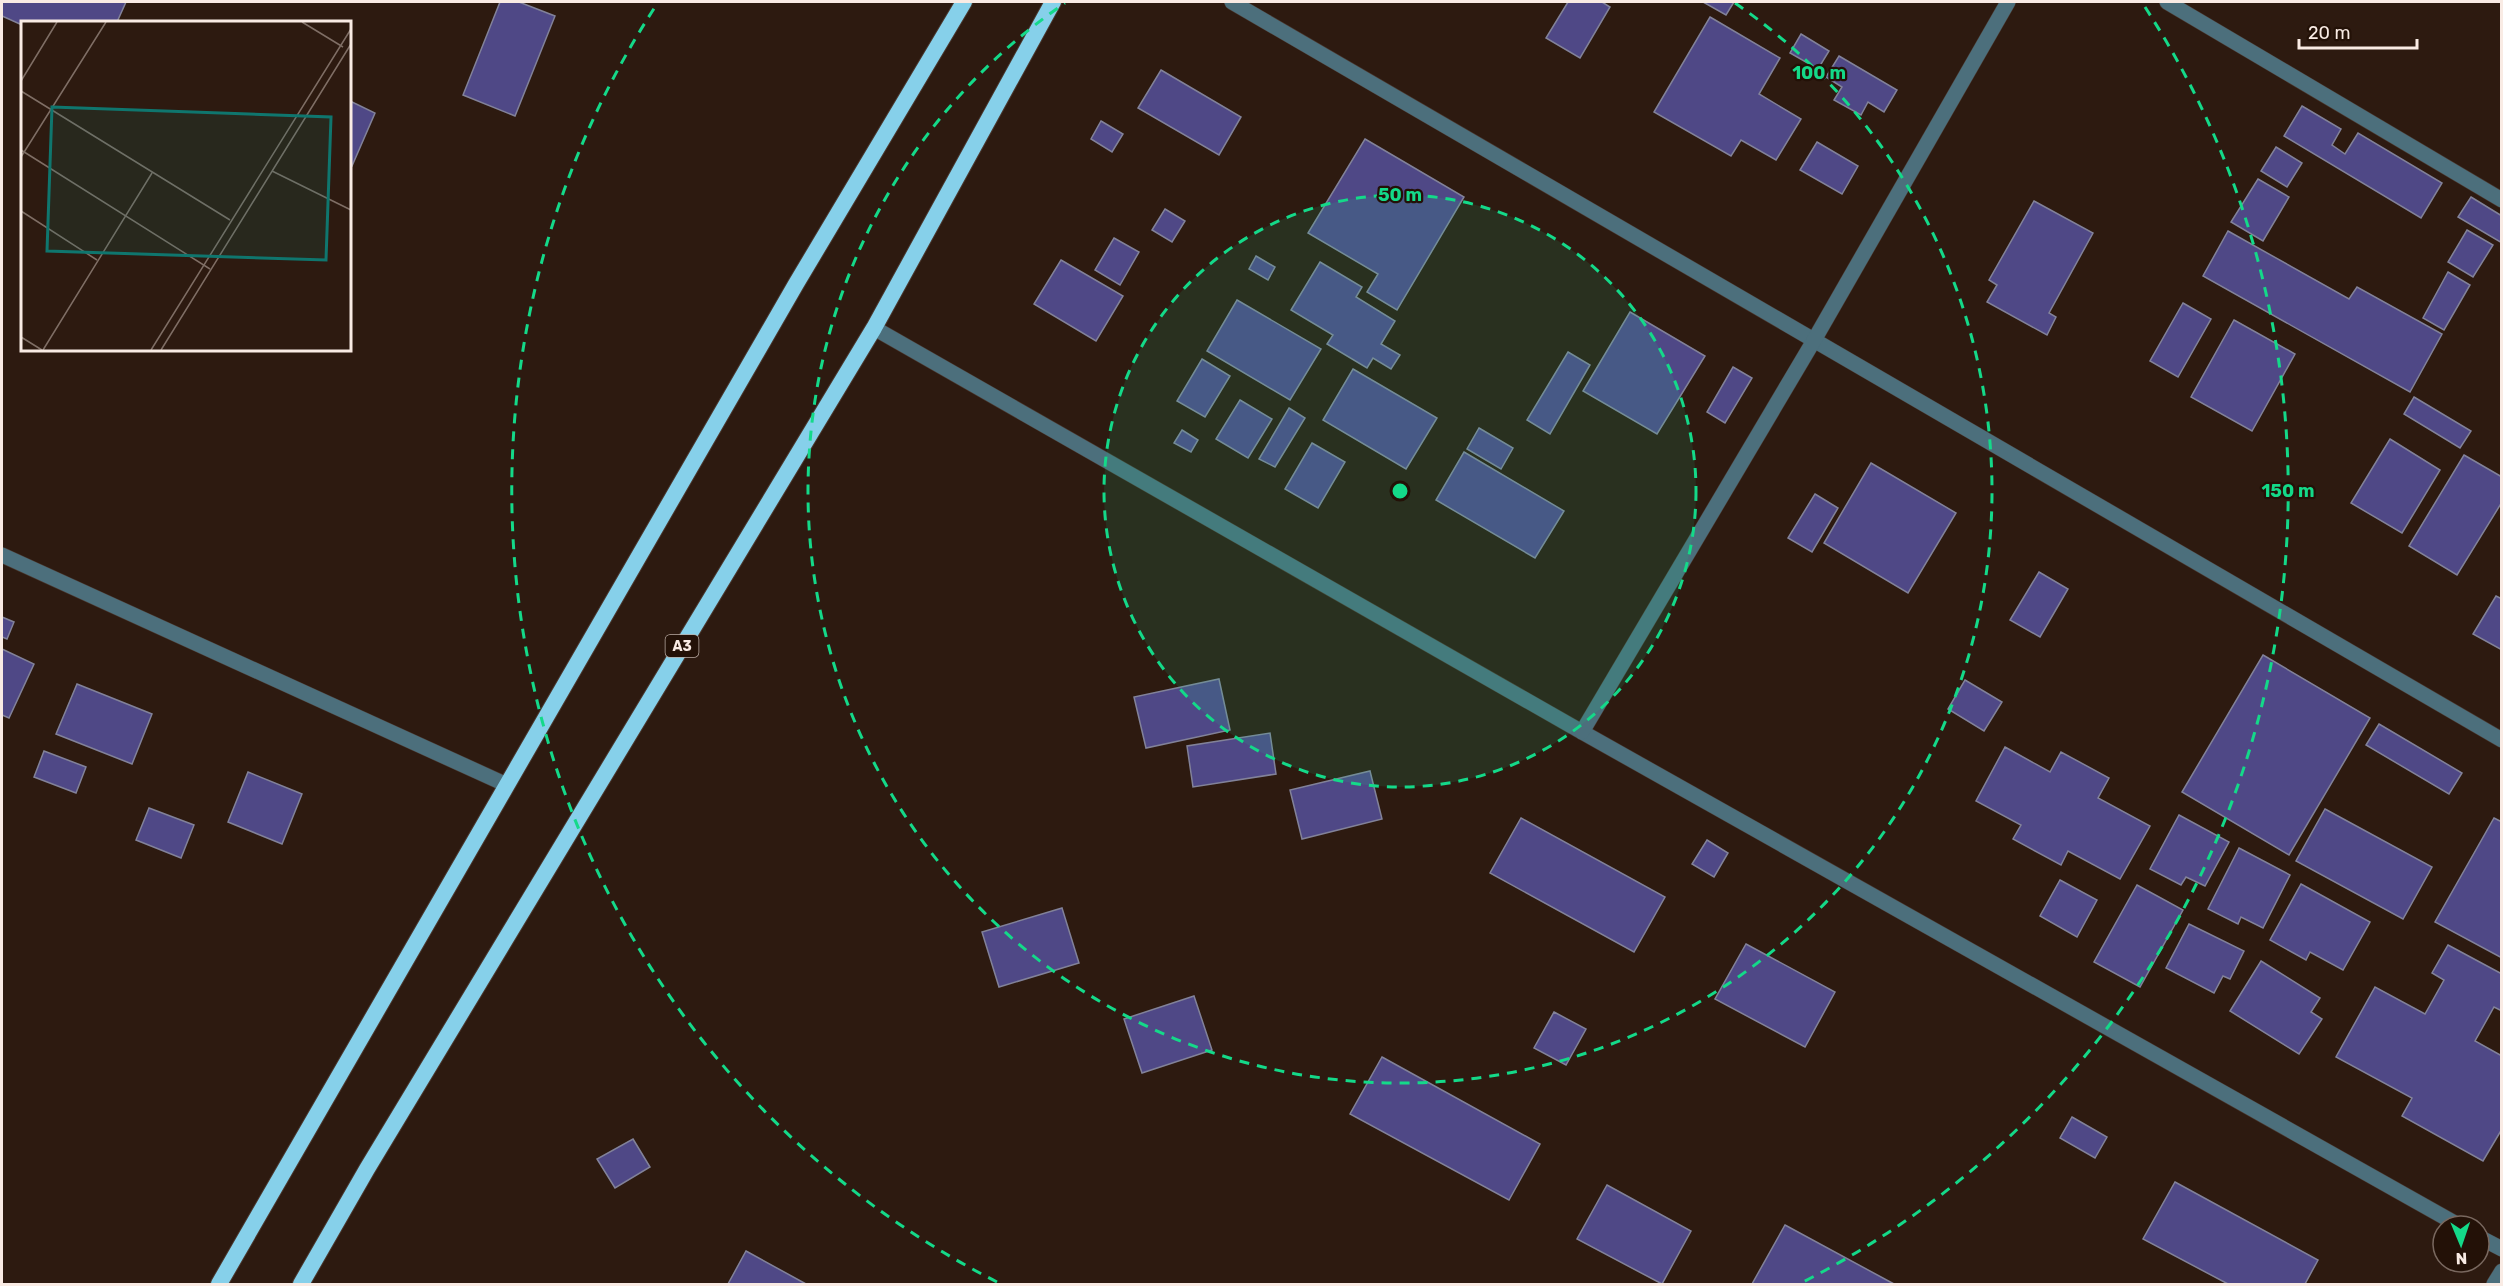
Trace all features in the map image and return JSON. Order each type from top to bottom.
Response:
[{"type":"highway","points":[[219,1284],[790,294],[964,2]]},
{"type":"highway","name":"A3","points":[[301,1284],[367,1170],[874,328],[1053,2]]},
{"type":"street","points":[[1232,2],[1813,342],[2502,740]]},
{"type":"street","points":[[1582,732],[1813,342],[2008,2]]},
{"type":"street","points":[[2167,2],[2502,200]]},
{"type":"street","points":[[874,328],[1582,732],[2439,1214]]},
{"type":"street","points":[[2,555],[507,785]]},
{"type":"street","points":[[2494,1284],[2502,1271]]},
{"type":"building","points":[[2,2],[126,2],[117,21],[21,21],[21,25],[2,16]]},
{"type":"building","points":[[500,2],[519,2],[555,16],[515,116],[463,95]]},
{"type":"building","points":[[1568,2],[1602,2],[1610,7],[1580,58],[1546,38]]},
{"type":"building","points":[[1703,2],[1734,2],[1726,15]]},
{"type":"building","points":[[1710,17],[1780,58],[1759,94],[1801,119],[1776,160],[1741,140],[1731,156],[1654,112]]},
{"type":"building","points":[[1801,34],[1829,51],[1818,69],[1790,53]]},
{"type":"building","points":[[1839,56],[1897,90],[1884,112],[1868,102],[1861,115],[1834,100],[1842,87],[1826,77]]},
{"type":"building","points":[[1161,70],[1241,117],[1219,155],[1138,108]]},
{"type":"building","points":[[351,101],[375,113],[351,166]]},
{"type":"building","points":[[2302,106],[2341,129],[2332,145],[2345,154],[2358,133],[2442,183],[2421,218],[2284,136]]},
{"type":"building","points":[[1101,121],[1123,134],[1112,152],[1091,139]]},
{"type":"building","points":[[1365,139],[1464,197],[1397,310],[1367,292],[1378,274],[1308,233]]},
{"type":"building","points":[[1817,142],[1858,166],[1842,194],[1800,170]]},
{"type":"building","points":[[2276,147],[2302,163],[2287,187],[2261,171]]},
{"type":"building","points":[[2258,179],[2289,197],[2263,241],[2231,222]]},
{"type":"building","points":[[2471,197],[2502,216],[2502,243],[2458,217]]},
{"type":"building","points":[[2034,201],[2093,233],[2049,313],[2056,317],[2047,335],[1987,302],[1997,285],[1989,280]]},
{"type":"building","points":[[1165,209],[1185,221],[1172,242],[1152,230]]},
{"type":"building","points":[[2467,230],[2493,245],[2473,277],[2448,262]]},
{"type":"building","points":[[2228,231],[2349,299],[2357,287],[2442,334],[2410,392],[2203,276]]},
{"type":"building","points":[[1114,238],[1139,252],[1120,285],[1095,270]]},
{"type":"building","points":[[1256,256],[1275,267],[1268,280],[1249,269]]},
{"type":"building","points":[[1061,260],[1123,296],[1096,341],[1034,304]]},
{"type":"building","points":[[1320,262],[1362,287],[1356,297],[1395,321],[1381,344],[1400,355],[1391,369],[1373,358],[1367,368],[1327,344],[1333,335],[1291,310]]},
{"type":"building","points":[[2448,272],[2470,285],[2444,330],[2423,318]]},
{"type":"building","points":[[1237,300],[1321,349],[1290,400],[1207,351]]},
{"type":"building","points":[[2183,303],[2211,319],[2178,377],[2150,361]]},
{"type":"building","points":[[1630,312],[1705,356],[1657,434],[1583,391]]},
{"type":"building","points":[[2234,320],[2295,354],[2252,431],[2191,397]]},
{"type":"building","points":[[1568,352],[1590,365],[1550,434],[1527,420]]},
{"type":"building","points":[[1202,359],[1230,376],[1205,417],[1177,401]]},
{"type":"building","points":[[1733,367],[1752,378],[1725,423],[1707,412]]},
{"type":"building","points":[[1353,369],[1437,418],[1406,469],[1323,420]]},
{"type":"building","points":[[2414,397],[2471,431],[2460,448],[2404,414]]},
{"type":"building","points":[[1240,400],[1272,419],[1248,458],[1216,439]]},
{"type":"building","points":[[1289,408],[1305,418],[1275,467],[1259,459]]},
{"type":"building","points":[[1479,428],[1513,448],[1501,469],[1467,449]]},
{"type":"building","points":[[1182,430],[1198,440],[1191,452],[1174,443]]},
{"type":"building","points":[[2390,439],[2440,470],[2402,533],[2351,503]]},
{"type":"building","points":[[1312,443],[1345,462],[1318,508],[1285,489]]},
{"type":"building","points":[[1464,452],[1564,511],[1535,558],[1436,500]]},
{"type":"building","points":[[2464,455],[2502,477],[2502,502],[2457,575],[2409,546]]},
{"type":"building","points":[[1871,463],[1956,513],[1908,593],[1824,543]]},
{"type":"building","points":[[1815,494],[1838,508],[1812,552],[1788,538]]},
{"type":"building","points":[[2039,572],[2068,589],[2040,637],[2010,620]]},
{"type":"building","points":[[2496,596],[2502,599],[2502,650],[2473,634]]},
{"type":"building","points":[[2,617],[14,622],[7,639],[2,637]]},
{"type":"building","points":[[2,649],[34,664],[9,718],[2,715]]},
{"type":"building","points":[[2263,655],[2370,718],[2289,855],[2182,792]]},
{"type":"building","points":[[1219,679],[1230,730],[1146,748],[1134,697]]},
{"type":"building","points":[[1965,680],[2002,702],[1984,731],[1948,709]]},
{"type":"building","points":[[77,684],[152,714],[132,764],[56,734]]},
{"type":"building","points":[[2379,724],[2462,773],[2449,794],[2366,745]]},
{"type":"building","points":[[1270,733],[1276,774],[1193,787],[1187,746]]},
{"type":"building","points":[[2005,747],[2050,772],[2061,752],[2109,778],[2098,798],[2150,826],[2120,879],[2068,851],[2061,865],[2013,839],[2021,825],[1976,801]]},
{"type":"building","points":[[44,751],[86,767],[76,793],[34,777]]},
{"type":"building","points":[[1370,771],[1382,819],[1302,839],[1290,790]]},
{"type":"building","points":[[248,772],[302,794],[282,844],[228,822]]},
{"type":"building","points":[[149,808],[194,825],[181,858],[136,840]]},
{"type":"building","points":[[2325,809],[2432,867],[2403,919],[2296,861]]},
{"type":"building","points":[[2179,815],[2229,842],[2205,886],[2186,877],[2181,885],[2150,869]]},
{"type":"building","points":[[1521,818],[1665,897],[1634,952],[1490,873]]},
{"type":"building","points":[[2494,818],[2502,822],[2502,958],[2435,922]]},
{"type":"building","points":[[1707,840],[1728,853],[1714,877],[1692,864]]},
{"type":"building","points":[[2239,848],[2290,875],[2263,928],[2241,917],[2238,924],[2208,909]]},
{"type":"building","points":[[2060,880],[2097,900],[2077,937],[2040,916]]},
{"type":"building","points":[[2301,884],[2370,922],[2343,970],[2310,952],[2306,960],[2270,940]]},
{"type":"building","points":[[2137,885],[2183,910],[2140,987],[2094,962]]},
{"type":"building","points":[[1062,908],[1079,963],[999,987],[982,932]]},
{"type":"building","points":[[2189,924],[2244,951],[2230,979],[2223,976],[2214,993],[2166,968]]},
{"type":"building","points":[[1746,944],[1835,992],[1805,1047],[1715,999]]},
{"type":"building","points":[[2448,945],[2502,974],[2502,1011],[2494,1007],[2475,1041],[2502,1056],[2502,1129],[2483,1161],[2402,1116],[2412,1098],[2336,1057],[2375,987],[2425,1014],[2444,980],[2432,973]]},
{"type":"building","points":[[2261,961],[2320,998],[2311,1012],[2322,1019],[2299,1054],[2230,1011]]},
{"type":"building","points":[[1194,996],[1212,1050],[1142,1073],[1124,1019]]},
{"type":"building","points":[[1554,1012],[1586,1029],[1566,1065],[1534,1048]]},
{"type":"building","points":[[1382,1057],[1540,1144],[1509,1200],[1350,1114]]},
{"type":"building","points":[[2072,1117],[2107,1137],[2095,1158],[2060,1138]]},
{"type":"building","points":[[633,1139],[650,1167],[615,1188],[597,1159]]},
{"type":"building","points":[[2175,1182],[2318,1260],[2305,1284],[2228,1284],[2143,1239]]},
{"type":"building","points":[[1607,1185],[1691,1231],[1662,1284],[1577,1239]]},
{"type":"building","points":[[1785,1225],[1894,1284],[1752,1284]]},
{"type":"building","points":[[746,1251],[806,1284],[728,1284]]}]
